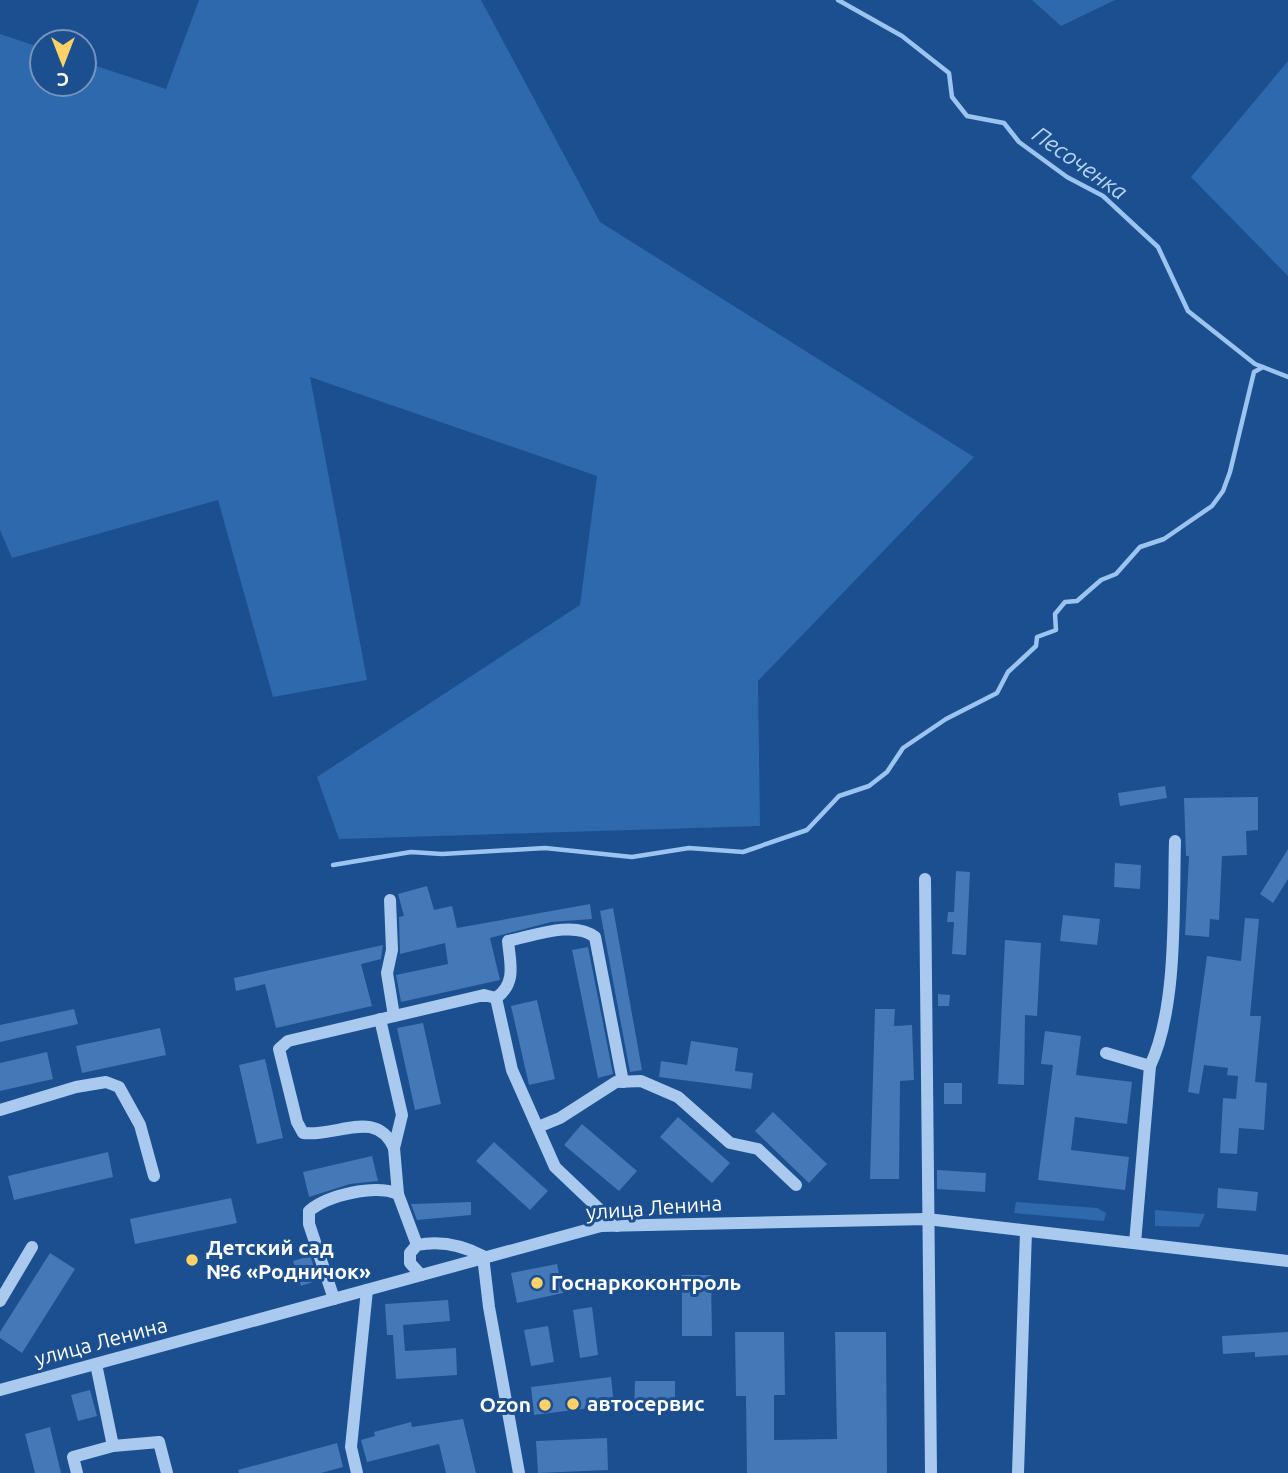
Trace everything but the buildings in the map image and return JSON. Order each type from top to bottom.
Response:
[{"type":"street","points":[[1135,1243],[1150,1066],[1159,1048],[1171,966],[1175,841]]},
{"type":"street","points":[[925,879],[931,1473]]},
{"type":"street","points":[[390,900],[392,950],[387,973],[394,1016]]},
{"type":"street","points":[[417,1245],[398,1194],[394,1148],[388,1134],[377,1127],[358,1127],[318,1135],[303,1133],[297,1122],[279,1049],[288,1041],[484,995],[496,998],[506,991],[512,974],[508,941],[563,930],[586,930],[595,937],[623,1082]]},
{"type":"street","points":[[496,998],[512,1070],[555,1167],[617,1226]]},
{"type":"street","points":[[380,1019],[402,1115],[394,1148]]},
{"type":"street","points":[[1105,1053],[1150,1066]]},
{"type":"street","points":[[538,1127],[560,1118],[616,1082],[641,1081],[678,1097],[730,1143],[758,1149],[796,1185]]},
{"type":"street","points":[[0,1110],[76,1087],[106,1082],[119,1087],[140,1125],[154,1176]]},
{"type":"street","points":[[334,1299],[309,1224],[309,1210],[318,1203],[377,1189],[398,1194]]},
{"type":"street","name":"улица Ленина","points":[[0,1390],[483,1256],[601,1226],[927,1219],[1288,1261]]},
{"type":"street","points":[[1018,1473],[1026,1231]]},
{"type":"street","points":[[421,1275],[410,1263],[410,1253],[417,1245],[433,1242],[450,1244],[483,1256],[489,1307],[519,1473]]},
{"type":"street","points":[[0,1301],[32,1247]]},
{"type":"street","points":[[357,1473],[351,1447],[367,1290]]},
{"type":"street","points":[[96,1364],[113,1446]]},
{"type":"street","points":[[77,1473],[73,1457],[113,1446],[159,1443],[167,1473]]},
{"type":"shaded area","points":[[199,0],[481,0],[600,222],[974,457],[758,681],[760,826],[339,839],[317,777],[580,605],[597,476],[310,377],[367,680],[273,697],[218,500],[12,558],[0,530],[0,34],[28,43],[28,98],[98,98],[98,67],[166,89]]},
{"type":"shaded area","points":[[1032,0],[1115,0],[1061,26]]},
{"type":"shaded area","points":[[1288,61],[1288,276],[1191,177]]},
{"type":"shaded area","points":[[1016,1202],[1097,1208],[1106,1213],[1104,1221],[1014,1213]]},
{"type":"shaded area","points":[[1155,1210],[1205,1214],[1199,1227],[1155,1226]]},
{"type":"waterway","name":"Песоченка","points":[[838,0],[902,36],[949,73],[952,97],[967,116],[1004,123],[1019,142],[1067,177],[1103,196],[1158,247],[1188,311],[1255,364],[1288,377]]},
{"type":"waterway","points":[[333,865],[411,852],[442,854],[545,848],[632,857],[689,848],[743,852],[807,830],[839,796],[869,786],[887,772],[903,748],[946,719],[997,693],[1008,672],[1036,646],[1037,637],[1056,630],[1055,614],[1065,602],[1077,601],[1101,580],[1116,574],[1140,547],[1164,539],[1212,506],[1223,491],[1230,472],[1254,372],[1263,367]]},
{"type":"place","name":"Детский сад №6 «Родничок»","points":[[192,1260]]},
{"type":"place","name":"Госнаркоконтроль","points":[[537,1283]]},
{"type":"place","name":"автосервис","points":[[573,1404]]},
{"type":"place","name":"Ozon","points":[[545,1405]]}]
